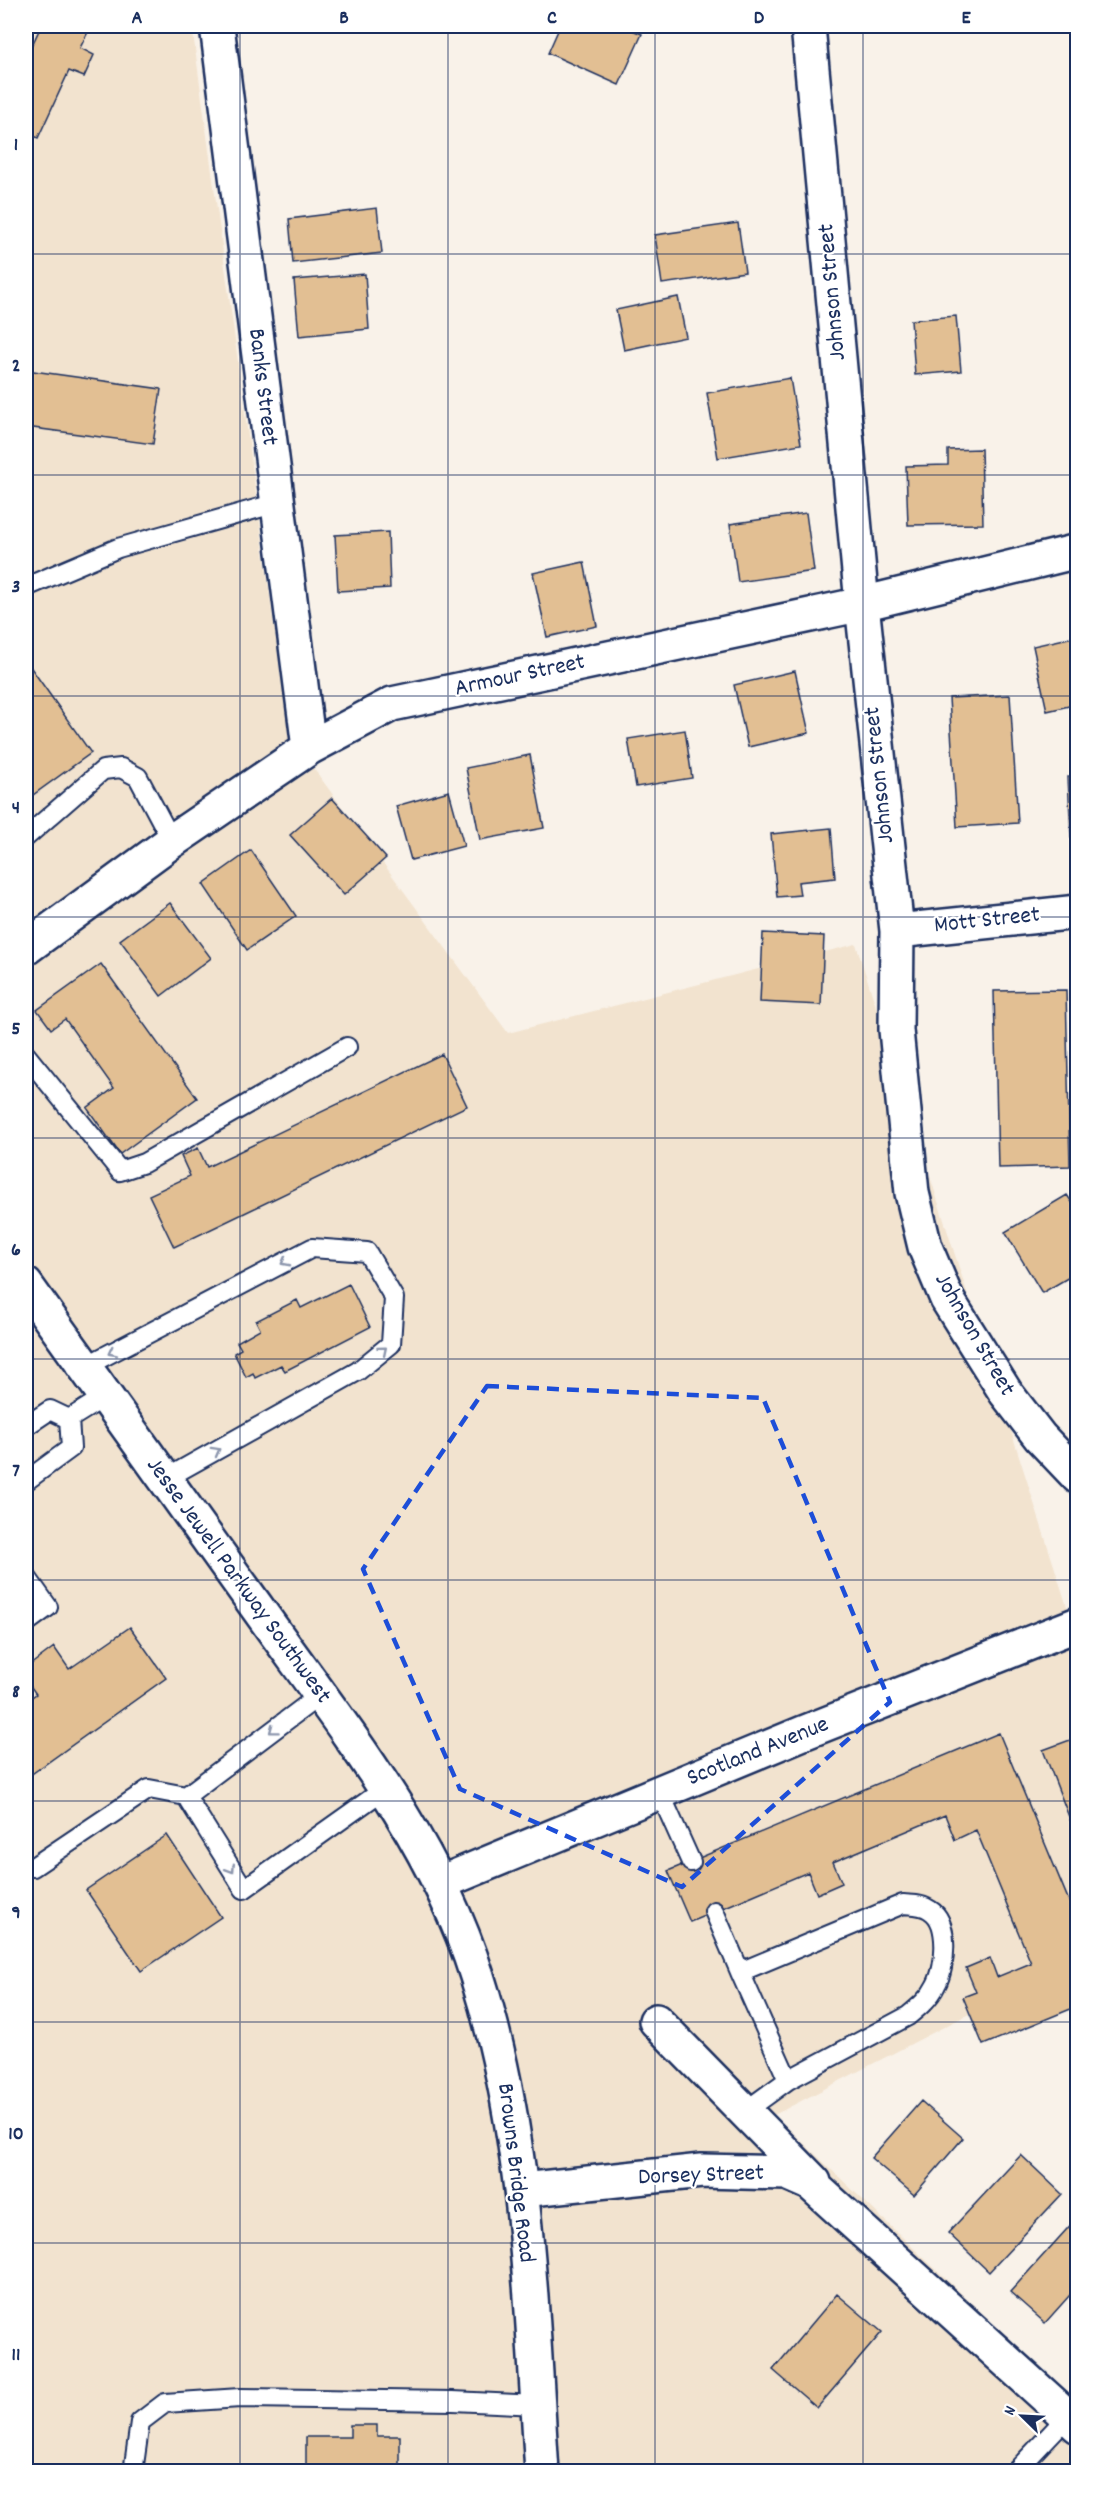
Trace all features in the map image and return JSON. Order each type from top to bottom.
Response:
[{"type":"street","name":"Banks Street","points":[[216,26],[309,748]]},
{"type":"street","name":"Johnson Street","points":[[808,26],[862,604],[897,931],[896,1030],[912,1193],[925,1247],[947,1299],[987,1365],[1040,1437],[1077,1477]]},
{"type":"street","name":"Armour Street","points":[[26,948],[172,841],[309,748],[392,704],[862,604],[1077,551]]},
{"type":"street","name":"Mott Street","points":[[897,931],[1077,912]]},
{"type":"street","name":"Jesse Jewell Parkway Southwest","points":[[26,1285],[386,1788],[440,1883]]},
{"type":"street","name":"Scotland Avenue","points":[[440,1883],[1077,1624]]},
{"type":"street","name":"Browns Bridge Road","points":[[440,1883],[477,1974],[494,2040],[522,2190],[542,2472]]},
{"type":"street","name":"Dorsey Street","points":[[656,2021],[862,2230]]},
{"type":"street","name":"Dorsey Street","points":[[522,2190],[702,2171],[756,2170],[787,2174],[810,2183],[1072,2422]]},
{"type":"lane","points":[[26,586],[118,548],[277,502]]},
{"type":"lane","points":[[26,837],[103,770],[121,768],[138,777],[172,841]]},
{"type":"lane","points":[[26,1056],[120,1171],[144,1163],[347,1047]]},
{"type":"lane","points":[[84,1367],[312,1248],[367,1252],[394,1298],[391,1344],[358,1371],[165,1479]]},
{"type":"lane","points":[[69,1419],[106,1396]]},
{"type":"lane","points":[[26,1426],[50,1410],[69,1419]]},
{"type":"lane","points":[[26,1481],[71,1448],[69,1419]]},
{"type":"lane","points":[[26,1576],[48,1607],[26,1623]]},
{"type":"lane","points":[[186,1796],[320,1695]]},
{"type":"lane","points":[[33,1867],[149,1789],[186,1796],[244,1889],[386,1788]]},
{"type":"lane","points":[[660,1793],[691,1862]]},
{"type":"lane","points":[[740,1972],[903,1904],[920,1905],[933,1911],[942,1926],[944,1956],[938,1983],[924,2003],[908,2016],[788,2080],[744,2112]]},
{"type":"lane","points":[[714,1911],[788,2080]]},
{"type":"lane","points":[[134,2472],[140,2422],[165,2403],[240,2398],[453,2401],[537,2405]]},
{"type":"lane","points":[[1015,2472],[1072,2422]]},
{"type":"highlighted area","points":[[487,1386],[763,1398],[890,1702],[682,1887],[460,1789],[363,1569]]},
{"type":"shaded area","points":[[26,26],[192,26],[289,735],[508,1033],[856,944],[1077,1638],[1077,1958],[774,2115],[1077,2404],[1077,2471],[26,2472]]},
{"type":"building","points":[[41,26],[91,26],[80,48],[94,55],[84,77],[69,71],[38,138],[26,132],[26,58]]},
{"type":"building","points":[[560,26],[622,26],[642,34],[619,85],[548,53]]},
{"type":"building","points":[[377,208],[382,253],[293,263],[289,219]]},
{"type":"building","points":[[738,223],[745,272],[662,284],[655,235]]},
{"type":"building","points":[[365,274],[369,329],[299,336],[294,280]]},
{"type":"building","points":[[678,297],[686,337],[624,350],[616,310]]},
{"type":"building","points":[[956,316],[961,371],[915,375],[911,320]]},
{"type":"building","points":[[26,370],[161,389],[153,444],[26,427]]},
{"type":"building","points":[[790,378],[801,444],[718,458],[707,393]]},
{"type":"building","points":[[981,449],[983,524],[908,525],[906,466],[948,465],[948,450]]},
{"type":"building","points":[[806,513],[814,571],[738,582],[730,524]]},
{"type":"building","points":[[388,532],[390,588],[338,591],[335,535]]},
{"type":"building","points":[[584,562],[597,626],[547,637],[533,573]]},
{"type":"building","points":[[1078,636],[1078,704],[1047,711],[1033,646]]},
{"type":"building","points":[[29,665],[91,753],[26,800],[26,667]]},
{"type":"building","points":[[795,671],[809,733],[748,747],[734,685]]},
{"type":"building","points":[[1010,695],[1018,823],[957,827],[949,698]]},
{"type":"building","points":[[685,730],[692,778],[636,787],[628,739]]},
{"type":"building","points":[[530,755],[544,828],[480,840],[466,768]]},
{"type":"building","points":[[1078,776],[1078,838],[1071,838],[1068,777]]},
{"type":"building","points":[[449,791],[464,846],[411,860],[396,806]]},
{"type":"building","points":[[332,798],[386,858],[344,895],[290,835]]},
{"type":"building","points":[[831,828],[835,878],[798,882],[800,895],[777,897],[771,834]]},
{"type":"building","points":[[251,850],[296,916],[247,950],[203,884]]},
{"type":"building","points":[[170,903],[211,958],[161,996],[120,940]]},
{"type":"building","points":[[763,933],[824,936],[821,1005],[760,1002]]},
{"type":"building","points":[[101,964],[197,1098],[120,1154],[87,1108],[114,1088],[65,1019],[51,1029],[37,1010]]},
{"type":"building","points":[[101,964],[197,1098],[120,1154],[87,1108],[114,1088],[65,1019],[51,1029],[37,1010]]},
{"type":"building","points":[[1066,990],[1070,1166],[998,1168],[994,991]]},
{"type":"building","points":[[442,1054],[467,1106],[174,1247],[149,1195],[190,1176],[181,1156],[198,1148],[207,1167]]},
{"type":"building","points":[[442,1054],[467,1106],[174,1247],[149,1195],[190,1176],[181,1156],[198,1148],[207,1167]]},
{"type":"building","points":[[1067,1195],[1078,1211],[1078,1272],[1042,1293],[1005,1232]]},
{"type":"building","points":[[349,1284],[370,1327],[285,1371],[281,1365],[255,1378],[253,1373],[246,1377],[234,1353],[241,1349],[237,1342],[260,1329],[256,1321],[297,1300],[301,1308]]},
{"type":"building","points":[[130,1627],[166,1678],[26,1778],[26,1701],[36,1694],[26,1680],[26,1668],[54,1647],[69,1669]]},
{"type":"building","points":[[999,1733],[1078,1923],[1078,2006],[983,2045],[963,1997],[976,1992],[966,1968],[990,1958],[997,1977],[1031,1963],[976,1830],[955,1840],[945,1815],[833,1862],[842,1883],[817,1894],[808,1872],[690,1922],[668,1871]]},
{"type":"building","points":[[1078,1737],[1078,1840],[1043,1750]]},
{"type":"building","points":[[167,1835],[221,1917],[141,1971],[86,1890]]},
{"type":"building","points":[[921,2101],[963,2138],[914,2195],[871,2158]]},
{"type":"building","points":[[1021,2155],[1062,2194],[989,2272],[948,2233]]},
{"type":"building","points":[[1077,2218],[1078,2286],[1045,2323],[1010,2292]]},
{"type":"building","points":[[837,2294],[882,2332],[817,2408],[773,2370]]},
{"type":"building","points":[[350,2425],[377,2425],[377,2436],[400,2436],[400,2472],[306,2472],[306,2437],[350,2437]]}]
